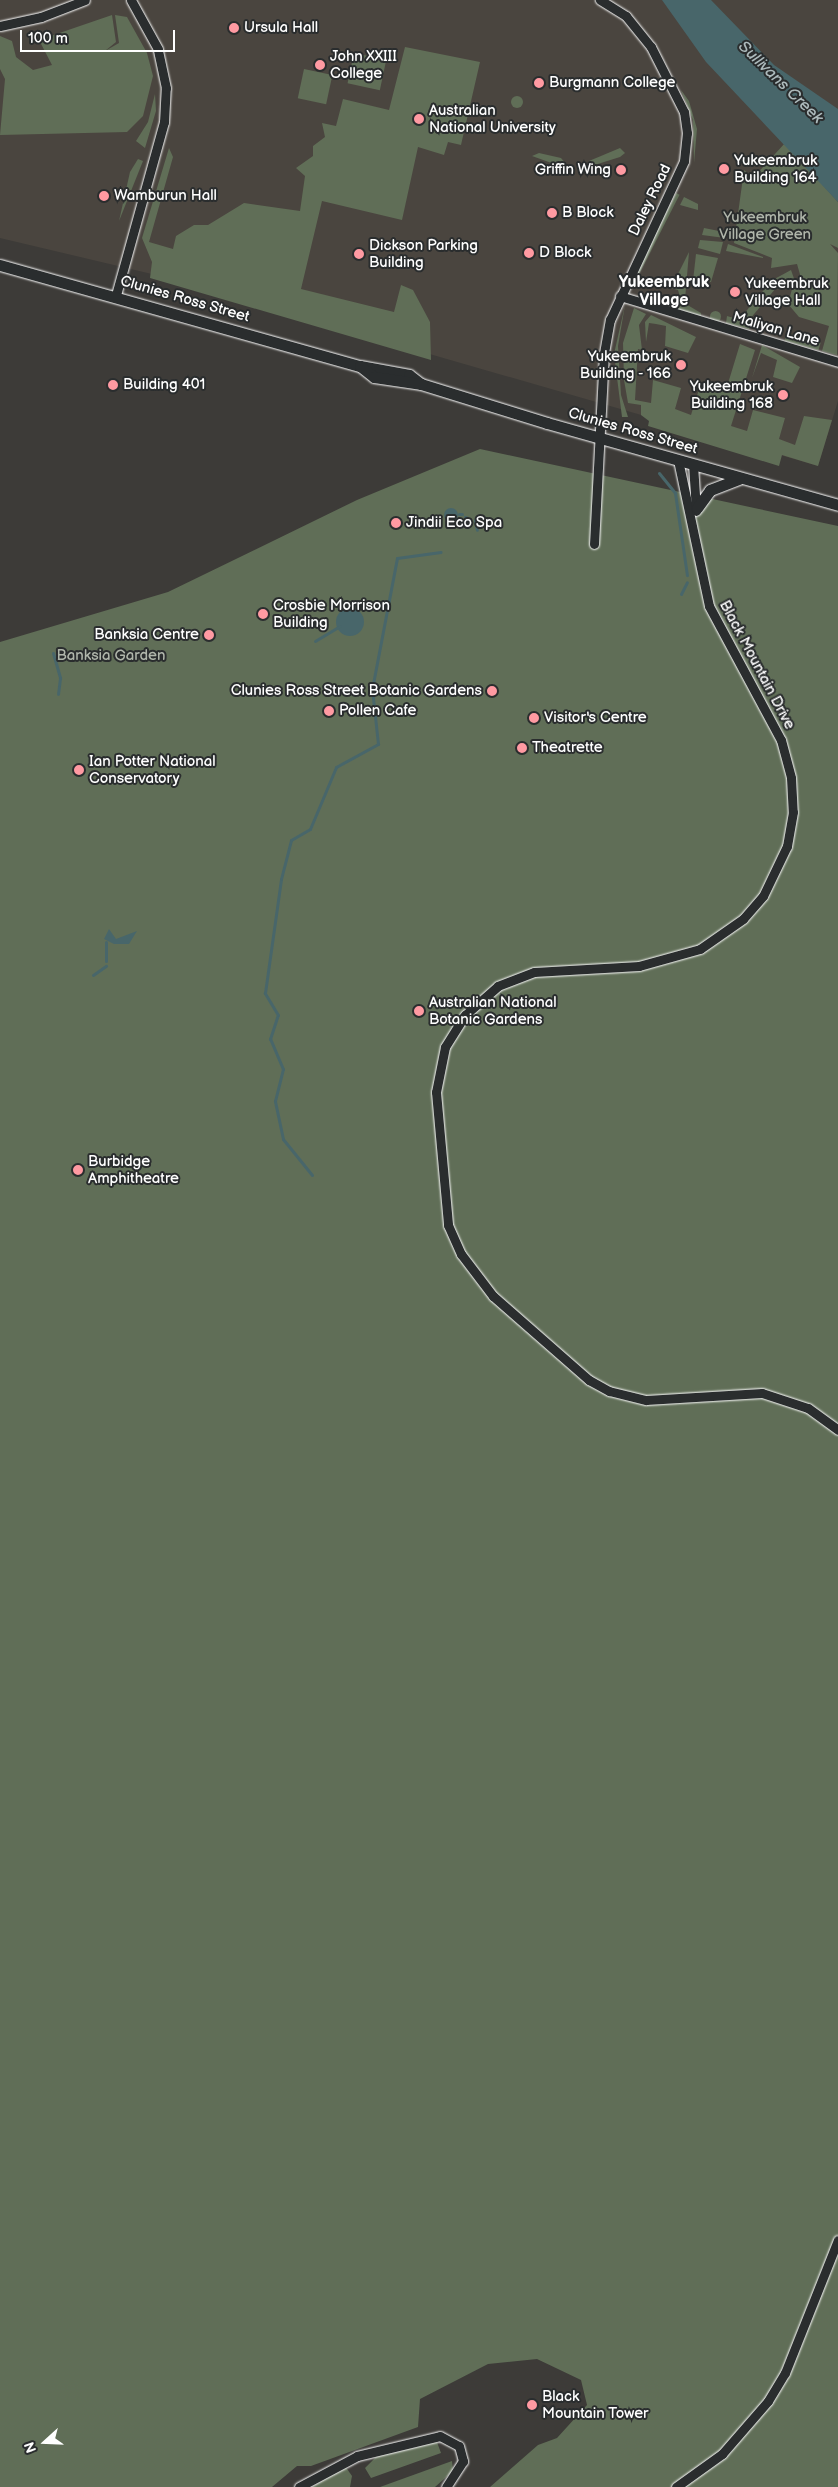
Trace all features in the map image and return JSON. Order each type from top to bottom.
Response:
[{"type":"street","points":[[0,26],[73,2],[85,0]]},
{"type":"street","points":[[116,295],[164,122],[166,88],[158,49],[131,0]]},
{"type":"street","name":"Daley Road","points":[[594,544],[604,353],[620,296],[684,161],[687,133],[684,112],[651,47],[626,16],[600,0]]},
{"type":"street","name":"Clunies Ross Street","points":[[0,264],[116,295],[360,366],[409,375],[421,384],[601,438],[838,505]]},
{"type":"street","name":"Maliyan Lane","points":[[620,296],[838,362]]},
{"type":"street","name":"Black Mountain Drive","points":[[678,460],[709,606],[781,740],[791,778],[793,812],[787,846],[763,896],[742,919],[700,949],[671,960],[639,966],[534,972],[498,986],[465,1015],[445,1047],[436,1092],[447,1218],[461,1254],[493,1296],[589,1380],[609,1391],[646,1400],[762,1393],[808,1408],[838,1430]]},
{"type":"street","points":[[693,464],[697,508]]},
{"type":"street","points":[[692,523],[697,508],[717,485],[743,478]]},
{"type":"street","points":[[676,2487],[722,2454],[768,2401],[785,2373],[838,2240]]},
{"type":"street","points":[[299,2487],[347,2460],[440,2436],[458,2446],[463,2461],[446,2487]]},
{"type":"shaded area","name":"Australian National University","points":[[0,0],[838,0],[838,401],[818,466],[156,275],[0,238]]},
{"type":"green space","points":[[112,15],[116,42],[105,51],[119,43],[115,15],[127,17],[147,53],[153,76],[143,116],[127,132],[0,135],[5,79],[0,69],[0,36],[12,41],[16,57],[33,70],[52,65],[39,40]]},
{"type":"green space","points":[[405,47],[480,62],[461,145],[448,142],[444,155],[418,147],[402,220],[322,201],[301,289],[394,312],[401,285],[413,290],[430,322],[431,360],[150,278],[152,262],[142,238],[169,148],[173,157],[149,242],[173,249],[176,236],[194,225],[208,225],[244,203],[300,211],[305,176],[296,168],[313,156],[313,146],[325,137],[322,123],[336,126],[343,99],[389,110]]},
{"type":"green space","points":[[354,53],[386,60],[380,90],[348,83]]},
{"type":"green space","points":[[304,69],[332,75],[326,104],[298,98]]},
{"type":"green space","points":[[681,90],[689,101],[697,129],[694,163],[693,120]]},
{"type":"green space","points":[[155,94],[156,111],[145,148],[136,141],[148,122]]},
{"type":"green space","points":[[517,96],[523,102],[517,108],[511,102]]},
{"type":"green space","name":"Yukeembruk Village Green","points":[[785,143],[838,202],[838,248],[830,244],[838,253],[837,355],[822,351],[829,326],[799,317],[788,304],[792,289],[769,282],[791,270],[797,287],[803,285],[797,264],[771,268],[772,258],[734,243],[744,170],[753,178]]},
{"type":"green space","points":[[620,148],[625,153],[620,157],[585,168],[589,161]]},
{"type":"green space","points":[[539,153],[561,158],[571,170],[532,156]]},
{"type":"green space","points":[[138,159],[143,161],[119,221],[130,172]]},
{"type":"green space","points":[[676,193],[680,195],[632,288],[628,287]]},
{"type":"green space","points":[[684,197],[698,204],[698,210],[680,205]]},
{"type":"green space","points":[[704,228],[719,231],[725,238],[702,235]]},
{"type":"green space","points":[[700,240],[723,242],[720,254],[698,248]]},
{"type":"green space","points":[[728,244],[763,257],[763,258],[726,251]]},
{"type":"green space","points":[[689,252],[685,300],[681,300],[678,290],[671,288]]},
{"type":"green space","points":[[696,254],[718,258],[711,282],[693,281]]},
{"type":"green space","points":[[768,285],[774,290],[749,320],[743,315]]},
{"type":"green space","points":[[684,303],[701,313],[701,316],[673,308]]},
{"type":"green space","points":[[625,305],[618,346],[621,395],[628,417],[622,417],[614,354]]},
{"type":"green space","points":[[634,308],[646,314],[639,325],[642,350],[638,349],[635,400],[651,403],[653,380],[681,388],[675,409],[691,415],[700,386],[726,390],[740,344],[755,350],[731,426],[747,431],[753,410],[785,418],[779,439],[795,445],[804,416],[832,420],[818,466],[782,455],[779,466],[648,426],[649,421],[641,415],[641,405],[628,403],[624,380],[623,343]]},
{"type":"green space","points":[[715,310],[721,316],[715,322],[709,316]]},
{"type":"green space","points":[[651,315],[696,337],[688,353],[665,346],[666,326],[649,323],[646,342],[645,322]]},
{"type":"green space","points":[[727,316],[750,323],[749,329],[726,323]]},
{"type":"green space","points":[[787,333],[821,343],[818,350],[785,341]]},
{"type":"green space","points":[[762,345],[800,367],[792,383],[773,377],[777,360],[761,353],[752,378]]},
{"type":"green space","name":"Banksia Garden","points":[[480,449],[838,526],[838,2487],[490,2487],[538,2445],[557,2438],[587,2405],[581,2380],[537,2359],[488,2364],[420,2399],[418,2427],[311,2466],[297,2466],[272,2487],[0,2487],[0,642],[168,592],[357,500]]},
{"type":"green space","points":[[422,2442],[437,2442],[441,2453],[371,2478],[365,2468],[377,2456],[417,2447]]},
{"type":"green space","points":[[452,2461],[453,2471],[435,2487],[380,2487]]},
{"type":"green space","points":[[345,2466],[352,2476],[350,2487],[312,2487]]},
{"type":"water","name":"Sullivans Creek","points":[[662,0],[711,0],[774,65],[838,109],[838,202],[706,62]]},
{"type":"water","points":[[451,508],[456,510],[458,515],[456,520],[451,522],[446,520],[444,515],[446,510]]},
{"type":"water","points":[[350,608],[360,612],[364,622],[360,632],[350,636],[340,632],[336,622],[340,612]]},
{"type":"water","points":[[109,929],[116,939],[137,931],[129,944],[114,944],[104,939]]},
{"type":"waterway","points":[[659,473],[675,493],[687,575]]},
{"type":"waterway","points":[[475,520],[477,530]]},
{"type":"waterway","points":[[312,1175],[283,1139],[275,1101],[283,1069],[270,1039],[278,1015],[265,993],[281,879],[291,840],[310,829],[336,767],[378,744],[372,689],[397,558],[441,552]]},
{"type":"waterway","points":[[681,594],[687,582]]},
{"type":"waterway","points":[[315,641],[340,626]]},
{"type":"waterway","points":[[53,653],[60,678],[58,694]]},
{"type":"waterway","points":[[106,942],[106,961]]},
{"type":"waterway","points":[[93,975],[106,966]]},
{"type":"place","name":"Ursula Hall","points":[[234,28]]},
{"type":"place","name":"John XXIII College","points":[[320,65]]},
{"type":"place","name":"Burgmann College","points":[[539,83]]},
{"type":"place","name":"Australian National University","points":[[419,119]]},
{"type":"place","name":"Yukeembruk Building 164","points":[[724,169]]},
{"type":"place","name":"Griffin Wing","points":[[621,170]]},
{"type":"place","name":"Wamburun Hall","points":[[104,196]]},
{"type":"place","name":"B Block","points":[[552,213]]},
{"type":"place","name":"D Block","points":[[529,253]]},
{"type":"place","name":"Dickson Parking Building","points":[[359,254]]},
{"type":"place","name":"Yukeembruk Village Hall","points":[[735,292]]},
{"type":"place","name":"Yukeembruk Building - 166","points":[[681,365]]},
{"type":"place","name":"Building 401","points":[[113,385]]},
{"type":"place","name":"Yukeembruk Building 168","points":[[783,395]]},
{"type":"place","name":"Jindii Eco Spa","points":[[396,523]]},
{"type":"place","name":"Crosbie Morrison Building","points":[[263,614]]},
{"type":"place","name":"Banksia Centre","points":[[209,635]]},
{"type":"place","name":"Clunies Ross Street Botanic Gardens","points":[[492,691]]},
{"type":"place","name":"Pollen Cafe","points":[[329,711]]},
{"type":"place","name":"Visitor's Centre","points":[[534,718]]},
{"type":"place","name":"Theatrette","points":[[522,748]]},
{"type":"place","name":"Ian Potter National Conservatory","points":[[79,770]]},
{"type":"place","name":"Australian National Botanic Gardens","points":[[419,1011]]},
{"type":"place","name":"Burbidge Amphitheatre","points":[[78,1170]]},
{"type":"place","name":"Black Mountain Tower","points":[[532,2405]]},
{"type":"district","name":"Yukeembruk Village","points":[[664,292]]}]
